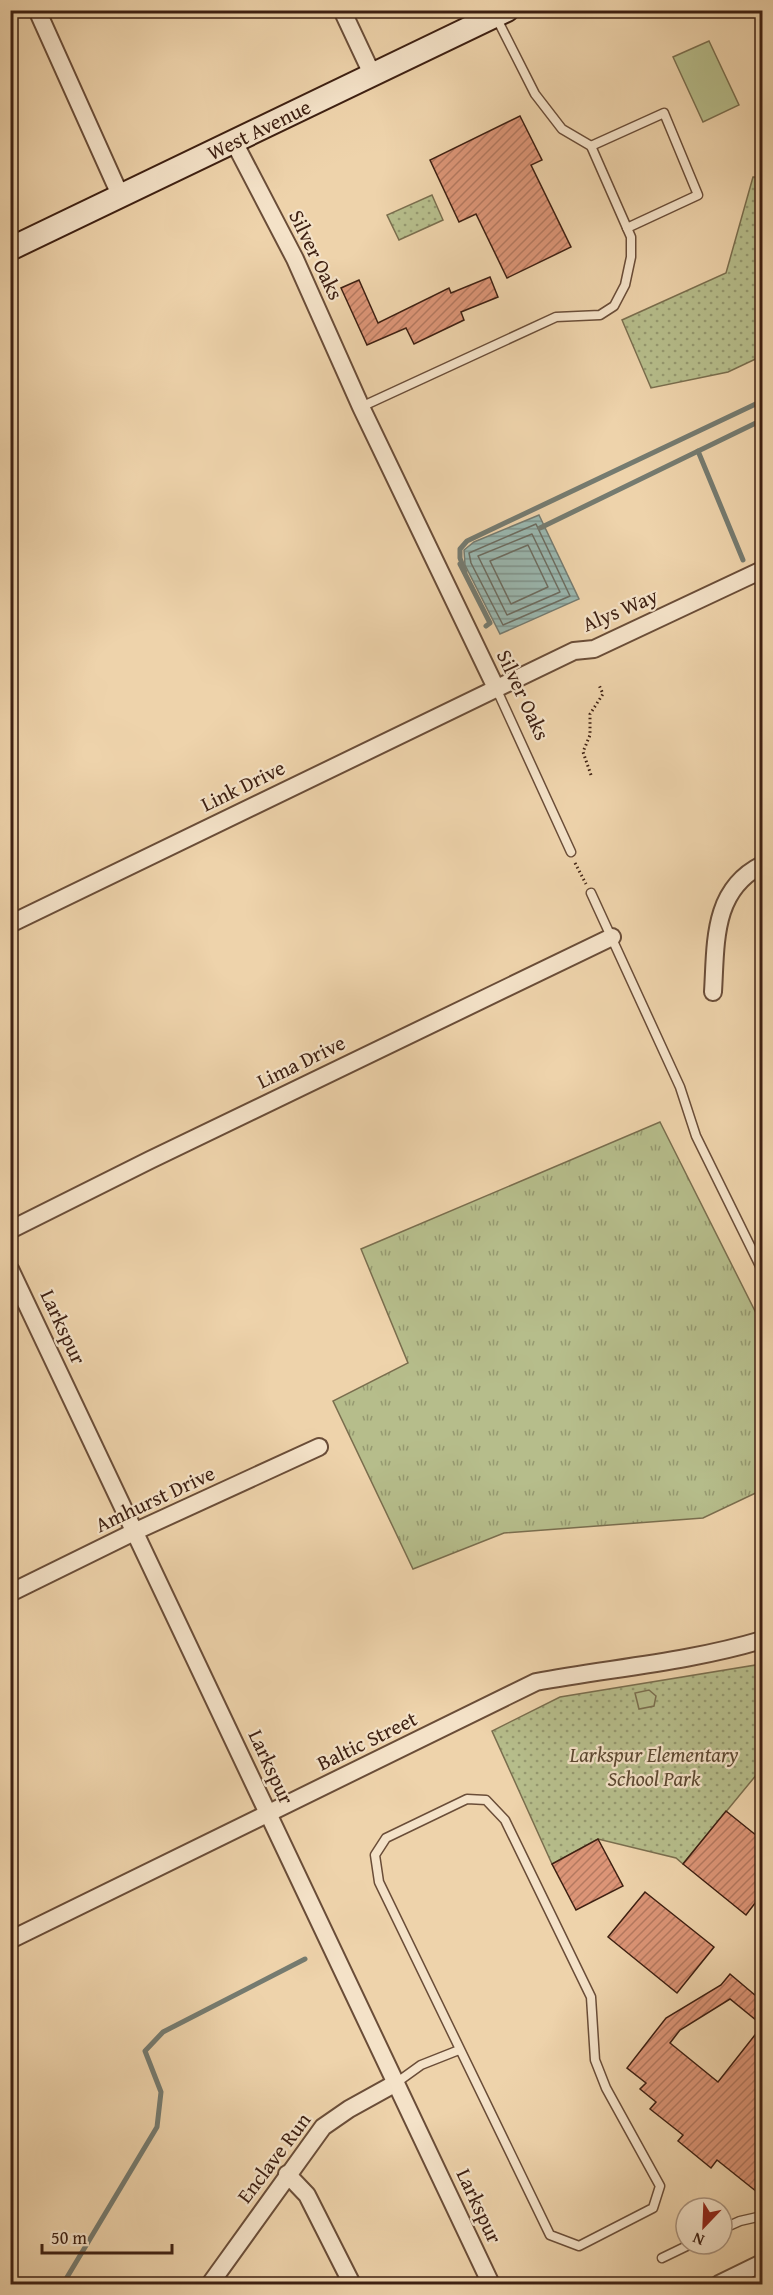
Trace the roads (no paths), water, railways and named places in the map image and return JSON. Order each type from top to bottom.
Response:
[{"type":"main road","name":"West Avenue","points":[[10,249],[502,13]]},
{"type":"street","points":[[37,10],[121,197]]},
{"type":"street","points":[[342,10],[373,76]]},
{"type":"street","name":"Silver Oaks","points":[[234,142],[295,259],[361,407],[496,688]]},
{"type":"street","name":"Alys Way","points":[[496,688],[574,651],[594,649],[762,570]]},
{"type":"street","name":"Link Drive","points":[[10,924],[496,688]]},
{"type":"street","points":[[713,992],[717,923],[728,895],[748,873],[762,866]]},
{"type":"street","name":"Lima Drive","points":[[10,1230],[612,937]]},
{"type":"street","name":"Larkspur","points":[[10,1269],[136,1531],[490,2284]]},
{"type":"street","name":"Amhurst Drive","points":[[10,1593],[136,1531],[319,1447]]},
{"type":"street","name":"Baltic Street","points":[[10,1940],[536,1682],[687,1658],[762,1640]]},
{"type":"street","name":"Enclave Run","points":[[210,2284],[323,2127],[349,2109],[396,2083]]},
{"type":"street","points":[[287,2174],[307,2195],[352,2284]]},
{"type":"street","points":[[719,2284],[747,2278],[762,2263]]},
{"type":"lane","points":[[361,407],[556,317],[600,315],[614,306],[625,285],[631,256],[631,237],[591,146],[562,129],[536,94],[502,13]]},
{"type":"lane","points":[[591,146],[663,113],[698,195],[627,228]]},
{"type":"lane","name":"Silver Oaks","points":[[496,688],[571,852]]},
{"type":"lane","points":[[591,893],[680,1087],[696,1136],[762,1270]]},
{"type":"lane","points":[[466,1798],[486,1800],[505,1820],[591,1997],[595,2060],[606,2088],[660,2186],[653,2208],[579,2246],[550,2235],[459,2050],[379,1882],[375,1856],[386,1838],[466,1798]]},
{"type":"lane","points":[[396,2083],[422,2066],[459,2050]]},
{"type":"lane","points":[[734,2224],[762,2217]]},
{"type":"lane","points":[[662,2258],[674,2252]]},
{"type":"water","points":[[539,515],[579,599],[500,634],[465,565],[464,550],[474,542]]},
{"type":"waterway","points":[[486,626],[490,623],[460,564],[465,572],[460,558],[460,549],[467,541],[762,401]]},
{"type":"waterway","points":[[540,528],[762,420]]},
{"type":"waterway","points":[[698,451],[743,560]]},
{"type":"waterway","points":[[63,2284],[157,2127],[161,2092],[145,2051],[163,2032],[305,1959]]},
{"type":"park label","name":"Larkspur Elementary School Park","points":[[654,1767]]}]
